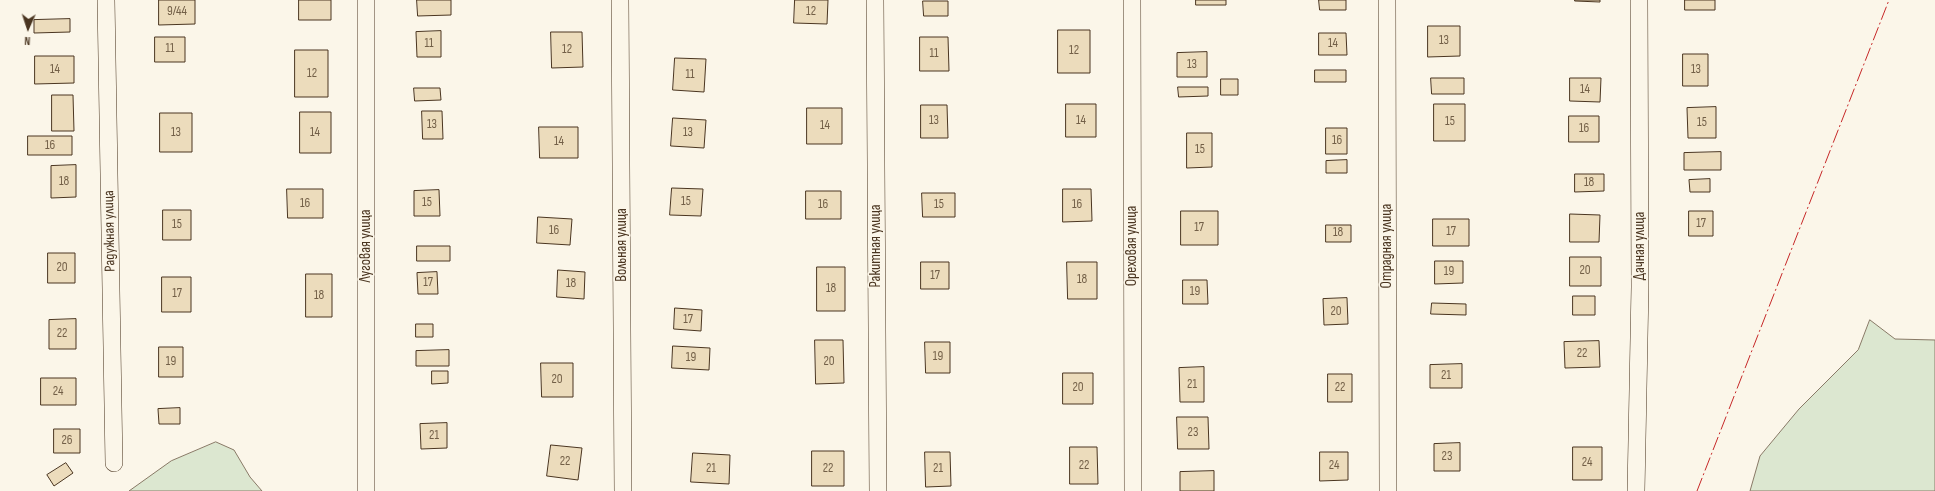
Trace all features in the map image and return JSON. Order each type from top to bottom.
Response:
[{"type":"street","name":"Радужная улица","points":[[106,0],[114,463]]},
{"type":"street","name":"Луговая улица","points":[[366,0],[366,491]]},
{"type":"street","name":"Вольная улица","points":[[620,0],[623,491]]},
{"type":"street","name":"Ракитная улица","points":[[874,0],[878,491]]},
{"type":"street","name":"Ореховая улица","points":[[1132,0],[1133,491]]},
{"type":"street","name":"Отрадная улица","points":[[1387,0],[1388,491]]},
{"type":"street","name":"Дачная улица","points":[[1636,491],[1640,287],[1639,0]]},
{"type":"green space","points":[[1870,320],[1895,339],[1935,340],[1935,491],[1750,491],[1760,456],[1799,409],[1858,350]]},
{"type":"green space","points":[[216,442],[234,450],[250,477],[262,491],[129,491],[171,461]]},
{"type":"building","points":[[159,0],[195,0],[195,24],[159,25]]},
{"type":"building","points":[[299,0],[331,0],[331,20],[299,20]]},
{"type":"building","points":[[417,0],[451,0],[451,15],[418,16]]},
{"type":"building","points":[[795,0],[828,0],[827,24],[794,23]]},
{"type":"building","points":[[1196,0],[1226,0],[1226,5],[1196,5]]},
{"type":"building","points":[[1319,0],[1346,0],[1346,10],[1320,10]]},
{"type":"building","points":[[1600,0],[1600,2],[1575,1]]},
{"type":"building","points":[[1685,0],[1715,0],[1715,10],[1685,10]]},
{"type":"building","points":[[923,1],[948,1],[948,16],[924,16]]},
{"type":"building","points":[[70,19],[70,32],[34,33],[34,20]]},
{"type":"building","points":[[1428,26],[1460,26],[1460,56],[1428,57]]},
{"type":"building","points":[[1058,30],[1090,30],[1090,73],[1058,73]]},
{"type":"building","points":[[441,31],[441,57],[417,57],[416,32]]},
{"type":"building","points":[[551,32],[582,32],[583,67],[552,68]]},
{"type":"building","points":[[1319,33],[1346,33],[1347,55],[1319,55]]},
{"type":"building","points":[[155,37],[185,37],[185,62],[155,62]]},
{"type":"building","points":[[920,37],[948,37],[949,71],[920,71]]},
{"type":"building","points":[[295,50],[328,50],[328,97],[295,97]]},
{"type":"building","points":[[1207,52],[1207,77],[1177,77],[1177,53]]},
{"type":"building","points":[[1683,54],[1708,54],[1708,86],[1683,86]]},
{"type":"building","points":[[35,56],[74,56],[74,83],[35,84]]},
{"type":"building","points":[[675,58],[706,59],[704,92],[673,90]]},
{"type":"building","points":[[1315,70],[1346,70],[1346,82],[1315,82]]},
{"type":"building","points":[[1431,78],[1464,78],[1464,94],[1432,94]]},
{"type":"building","points":[[1570,78],[1601,78],[1600,102],[1570,101]]},
{"type":"building","points":[[1221,79],[1238,79],[1238,95],[1221,95]]},
{"type":"building","points":[[1178,87],[1208,87],[1208,96],[1179,97]]},
{"type":"building","points":[[414,88],[440,88],[441,100],[415,101]]},
{"type":"building","points":[[52,95],[73,95],[74,131],[52,131]]},
{"type":"building","points":[[1066,104],[1096,104],[1096,137],[1066,137]]},
{"type":"building","points":[[1434,104],[1465,104],[1465,141],[1434,141]]},
{"type":"building","points":[[921,105],[947,105],[948,138],[921,138]]},
{"type":"building","points":[[1716,107],[1716,138],[1688,138],[1687,108]]},
{"type":"building","points":[[807,108],[842,108],[842,144],[807,144]]},
{"type":"building","points":[[422,111],[442,111],[443,139],[423,139]]},
{"type":"building","points":[[300,112],[331,112],[331,153],[300,153]]},
{"type":"building","points":[[160,113],[192,113],[192,152],[160,152]]},
{"type":"building","points":[[1569,116],[1599,116],[1599,142],[1569,142]]},
{"type":"building","points":[[673,118],[706,120],[704,148],[671,146]]},
{"type":"building","points":[[539,127],[578,127],[578,158],[540,158]]},
{"type":"building","points":[[1326,128],[1347,128],[1347,154],[1326,154]]},
{"type":"building","points":[[1187,133],[1212,133],[1212,167],[1187,168]]},
{"type":"building","points":[[28,136],[72,136],[72,155],[28,155]]},
{"type":"building","points":[[1721,152],[1721,170],[1684,170],[1684,153]]},
{"type":"building","points":[[1347,160],[1347,173],[1326,173],[1326,161]]},
{"type":"building","points":[[76,165],[76,197],[51,198],[51,166]]},
{"type":"building","points":[[1575,174],[1604,174],[1604,191],[1575,192]]},
{"type":"building","points":[[1710,179],[1710,192],[1690,192],[1689,180]]},
{"type":"building","points":[[672,188],[703,189],[701,216],[670,215]]},
{"type":"building","points":[[287,189],[323,189],[323,218],[288,218]]},
{"type":"building","points":[[1063,189],[1091,189],[1092,221],[1063,222]]},
{"type":"building","points":[[439,190],[440,216],[414,216],[414,191]]},
{"type":"building","points":[[806,191],[841,191],[841,219],[806,219]]},
{"type":"building","points":[[922,193],[955,193],[955,217],[923,217]]},
{"type":"building","points":[[163,210],[191,210],[191,240],[163,240]]},
{"type":"building","points":[[1181,211],[1218,211],[1218,245],[1181,245]]},
{"type":"building","points":[[1689,211],[1713,211],[1713,236],[1689,236]]},
{"type":"building","points":[[1570,214],[1600,215],[1599,242],[1570,242]]},
{"type":"building","points":[[538,217],[572,219],[570,245],[537,243]]},
{"type":"building","points":[[1433,219],[1469,219],[1469,246],[1433,246]]},
{"type":"building","points":[[1326,225],[1351,225],[1351,242],[1326,242]]},
{"type":"building","points":[[417,246],[450,246],[450,261],[417,261]]},
{"type":"building","points":[[48,253],[75,253],[75,283],[48,283]]},
{"type":"building","points":[[1570,257],[1601,257],[1601,286],[1570,286]]},
{"type":"building","points":[[1435,261],[1463,261],[1463,283],[1435,284]]},
{"type":"building","points":[[921,262],[949,262],[949,289],[921,289]]},
{"type":"building","points":[[1067,262],[1097,262],[1097,299],[1068,299]]},
{"type":"building","points":[[817,267],[845,267],[845,311],[817,311]]},
{"type":"building","points":[[558,270],[585,272],[584,299],[557,297]]},
{"type":"building","points":[[437,272],[438,294],[418,294],[417,273]]},
{"type":"building","points":[[306,274],[332,274],[332,317],[306,317]]},
{"type":"building","points":[[162,277],[191,277],[191,312],[162,312]]},
{"type":"building","points":[[1183,280],[1207,280],[1208,304],[1183,304]]},
{"type":"building","points":[[1573,296],[1595,296],[1595,315],[1573,315]]},
{"type":"building","points":[[1347,298],[1348,324],[1324,325],[1323,299]]},
{"type":"building","points":[[1432,303],[1466,304],[1466,315],[1431,314]]},
{"type":"building","points":[[675,308],[702,310],[701,331],[674,329]]},
{"type":"building","points":[[76,319],[76,349],[49,349],[49,320]]},
{"type":"building","points":[[416,324],[433,324],[433,337],[416,337]]},
{"type":"building","points":[[815,340],[843,340],[844,383],[816,384]]},
{"type":"building","points":[[1599,341],[1600,367],[1565,368],[1564,342]]},
{"type":"building","points":[[925,342],[950,342],[950,373],[926,373]]},
{"type":"building","points":[[673,346],[710,348],[709,370],[672,368]]},
{"type":"building","points":[[159,347],[183,347],[183,377],[159,377]]},
{"type":"building","points":[[449,350],[449,366],[416,366],[416,351]]},
{"type":"building","points":[[541,363],[573,363],[573,397],[542,397]]},
{"type":"building","points":[[1462,364],[1462,388],[1430,388],[1430,365]]},
{"type":"building","points":[[1204,367],[1204,402],[1180,402],[1179,368]]},
{"type":"building","points":[[432,371],[448,371],[448,383],[432,384]]},
{"type":"building","points":[[1063,373],[1093,373],[1093,404],[1063,404]]},
{"type":"building","points":[[1328,374],[1352,374],[1352,402],[1328,402]]},
{"type":"building","points":[[41,378],[76,378],[76,405],[41,405]]},
{"type":"building","points":[[180,408],[180,424],[159,424],[158,409]]},
{"type":"building","points":[[1177,417],[1208,417],[1209,449],[1178,449]]},
{"type":"building","points":[[447,423],[447,448],[421,449],[420,424]]},
{"type":"building","points":[[54,429],[80,429],[80,453],[54,453]]},
{"type":"building","points":[[1460,443],[1460,471],[1434,471],[1434,444]]},
{"type":"building","points":[[551,445],[582,448],[578,480],[547,476]]},
{"type":"building","points":[[1070,447],[1097,447],[1098,484],[1070,484]]},
{"type":"building","points":[[1573,447],[1602,447],[1602,480],[1573,480]]},
{"type":"building","points":[[812,451],[844,451],[844,486],[812,486]]},
{"type":"building","points":[[925,452],[950,452],[951,486],[926,487]]},
{"type":"building","points":[[1320,452],[1348,452],[1348,480],[1320,481]]},
{"type":"building","points":[[693,453],[730,455],[729,484],[691,482]]},
{"type":"building","points":[[66,463],[73,473],[54,486],[47,475]]},
{"type":"building","points":[[1214,471],[1214,491],[1180,491],[1180,472]]},
{"type":"power","points":[[1697,491],[1889,0]]}]
